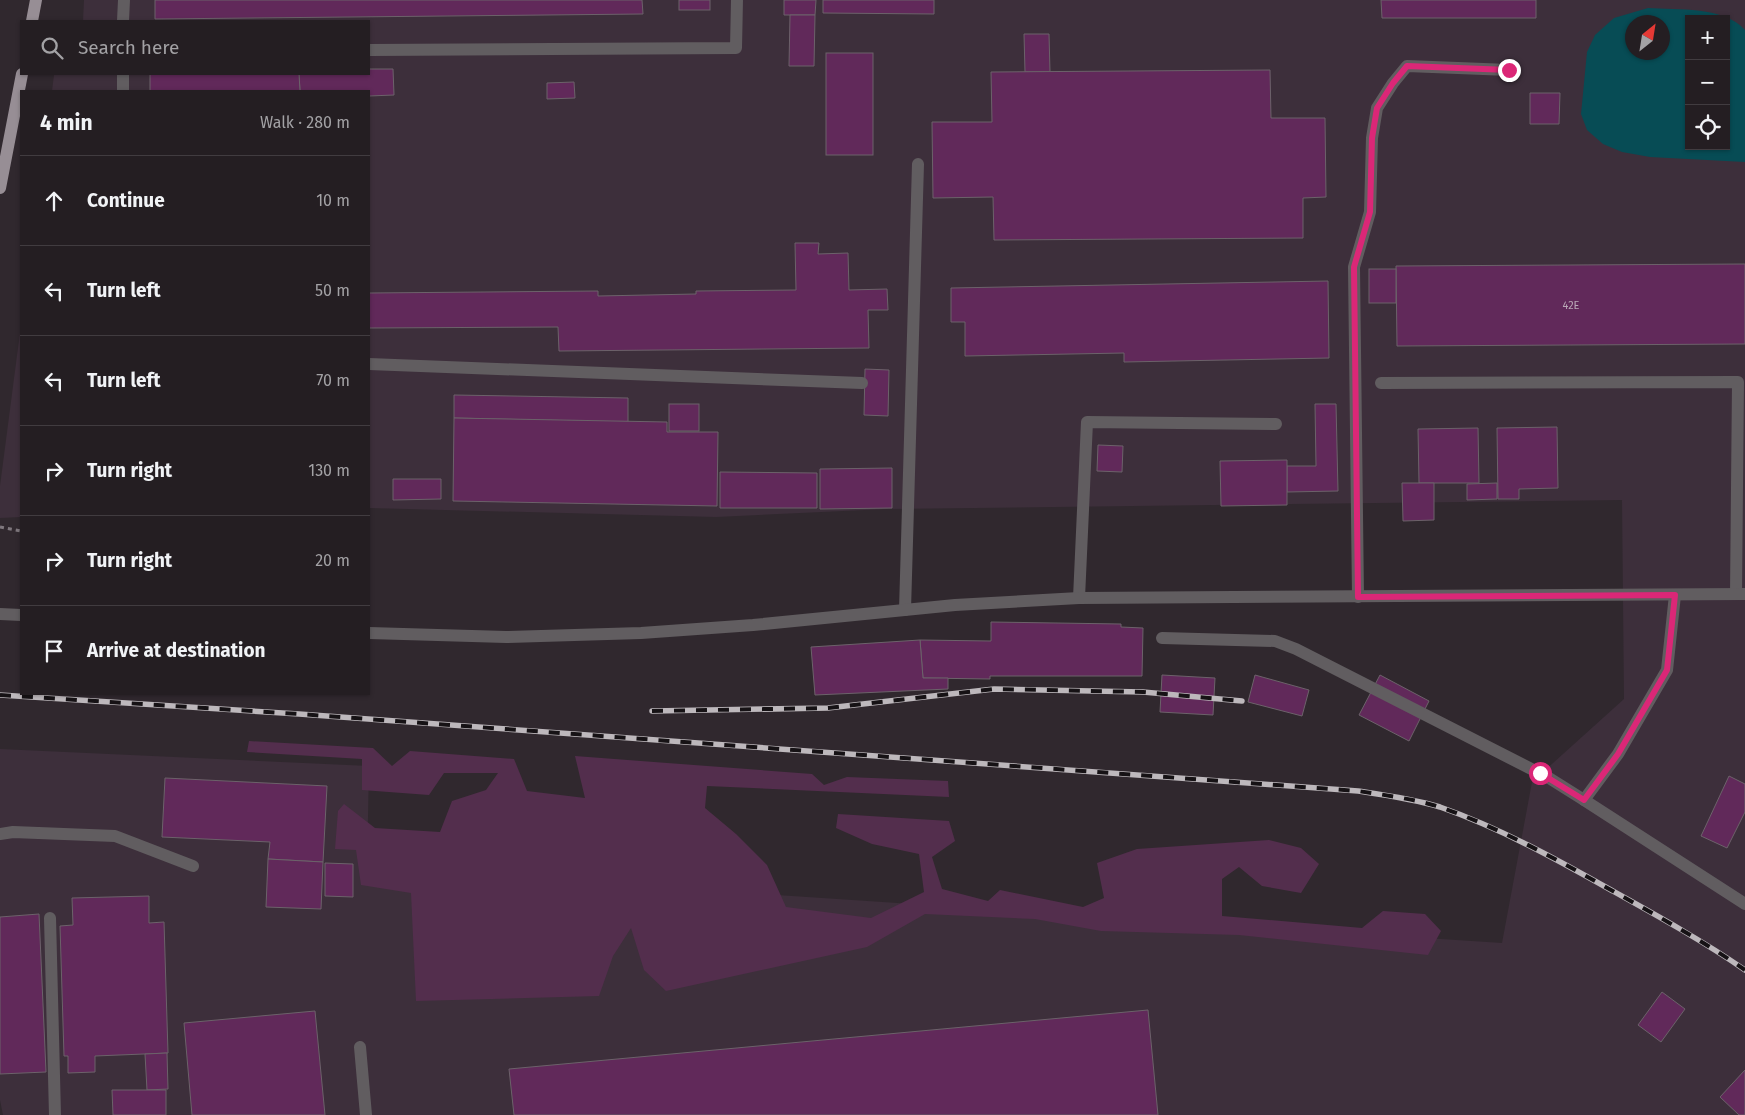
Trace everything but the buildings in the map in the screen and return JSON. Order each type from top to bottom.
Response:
[{"type":"main road","points":[[32,20],[36,0]]},
{"type":"main road","points":[[0,188],[22,75]]},
{"type":"street","points":[[124,0],[124,20]]},
{"type":"street","points":[[370,50],[736,48],[737,0]]},
{"type":"street","points":[[1358,597],[1354,267],[1370,212],[1372,138],[1377,108],[1393,83],[1407,66],[1509,70]]},
{"type":"street","points":[[123,75],[123,90]]},
{"type":"street","points":[[905,610],[918,164]]},
{"type":"street","points":[[370,364],[862,383]]},
{"type":"street","points":[[370,633],[506,637],[640,632],[753,625],[955,605],[1079,598],[1740,594],[1738,382],[1382,383]]},
{"type":"street","points":[[1079,598],[1087,422],[1276,424]]},
{"type":"street","points":[[1584,800],[1618,754],[1667,670],[1675,595]]},
{"type":"street","points":[[0,614],[20,615]]},
{"type":"street","points":[[1162,638],[1275,641],[1296,649],[1532,769],[1584,800],[1745,904]]},
{"type":"street","points":[[0,834],[13,832],[115,836],[193,866]]},
{"type":"street","points":[[50,918],[55,1115]]},
{"type":"street","points":[[360,1047],[366,1115]]},
{"type":"path","points":[[0,528],[20,531]]},
{"type":"shaded area","points":[[84,0],[1745,0],[1745,1115],[3,1115],[0,1100],[0,749],[369,766],[367,868],[1502,943],[1532,782],[1624,699],[1622,500],[887,509],[716,517],[370,508],[370,90],[52,90],[54,75],[370,75],[370,20],[83,20]]},
{"type":"shaded area","points":[[20,333],[20,517],[0,518],[0,486]]},
{"type":"shaded area","points":[[249,741],[373,748],[392,766],[410,751],[514,759],[527,791],[585,798],[575,756],[812,774],[824,785],[847,777],[948,781],[949,797],[707,786],[705,808],[736,834],[767,865],[786,907],[871,918],[924,892],[919,854],[872,844],[836,828],[838,814],[949,821],[955,841],[932,857],[942,889],[988,901],[1000,890],[1083,907],[1104,898],[1097,863],[1137,849],[1269,840],[1301,848],[1319,864],[1301,893],[1262,886],[1239,867],[1222,879],[1222,916],[1362,928],[1383,911],[1425,914],[1441,931],[1428,955],[1239,935],[1101,931],[1035,919],[925,914],[867,947],[666,991],[644,970],[631,928],[613,956],[599,996],[416,1001],[411,893],[361,885],[356,850],[335,849],[338,811],[344,804],[375,828],[440,832],[452,801],[486,790],[498,773],[444,773],[429,795],[362,790],[362,759],[247,752]]},
{"type":"water","points":[[1648,8],[1700,11],[1719,15],[1685,15],[1685,150],[1730,150],[1730,19],[1736,22],[1745,30],[1745,162],[1650,157],[1622,152],[1603,144],[1587,130],[1581,114],[1587,52],[1595,35],[1614,18]]},
{"type":"railway","points":[[652,711],[828,708],[994,689],[1143,692],[1242,701]]},
{"type":"railway","points":[[0,695],[299,714],[1379,794],[1410,799],[1440,807],[1506,834],[1570,867],[1662,919],[1745,970]]},
{"type":"route","points":[[1509,70],[1407,66],[1393,83],[1377,108],[1372,138],[1370,212],[1354,267],[1358,597],[1675,595],[1667,670],[1618,754],[1584,800],[1540,773]]}]
